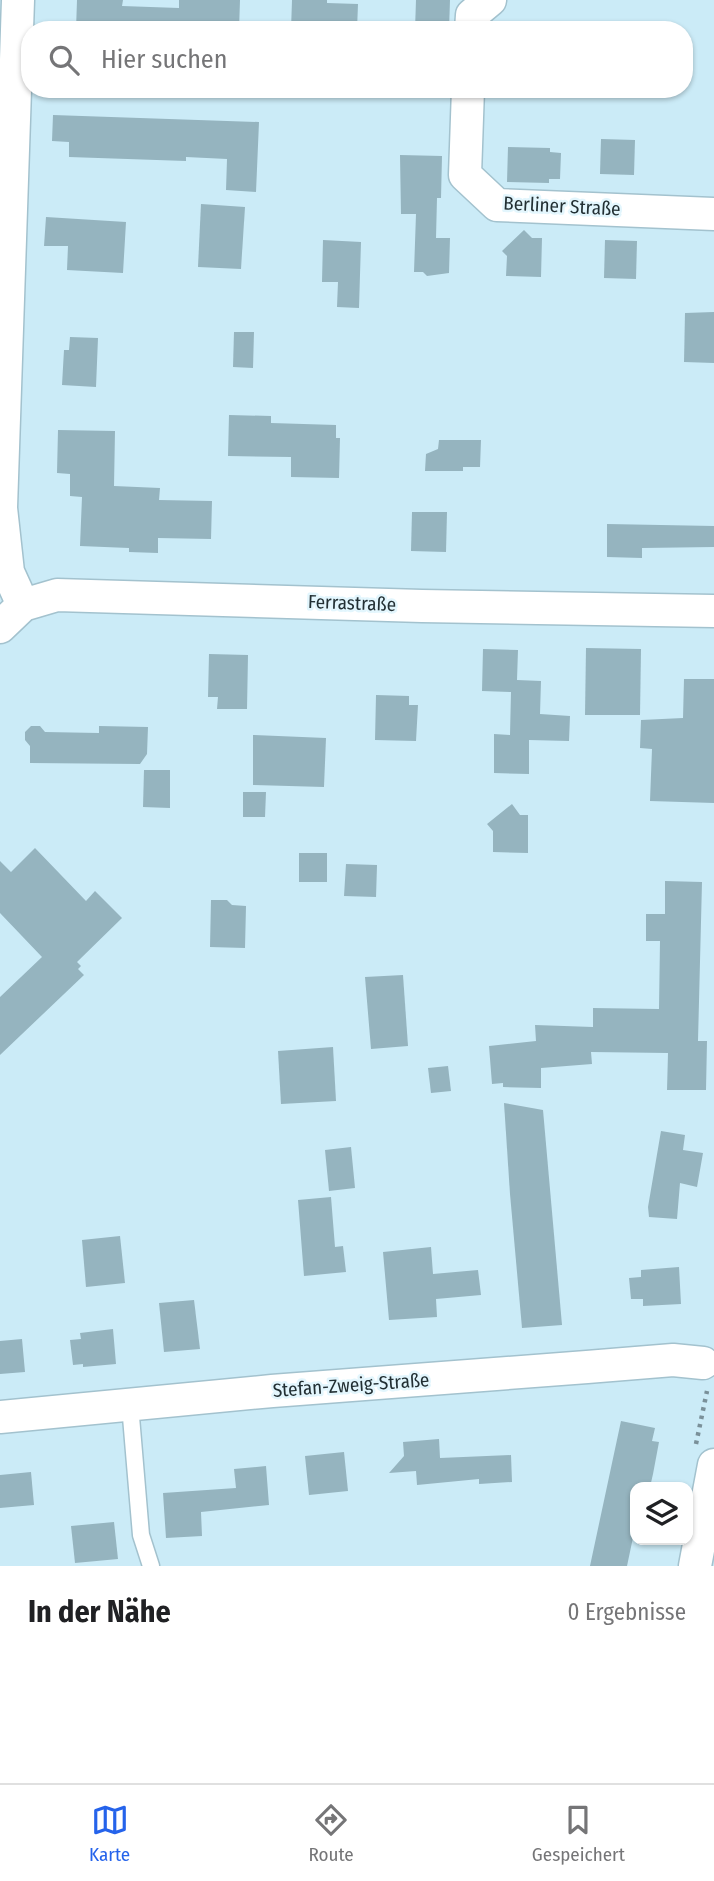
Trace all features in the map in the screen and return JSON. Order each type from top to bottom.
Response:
[{"type":"street","points":[[18,0],[21,43]]},
{"type":"street","points":[[472,21],[472,15],[490,0]]},
{"type":"street","points":[[0,627],[23,604],[8,572],[1,508],[3,343],[21,98]]},
{"type":"street","name":"Berliner Straße","points":[[468,98],[465,174],[497,205],[714,214]]},
{"type":"street","name":"Ferrastraße","points":[[23,604],[57,595],[714,611]]},
{"type":"street","name":"Stefan-Zweig-Straße","points":[[0,1417],[272,1391],[673,1360],[710,1371]]},
{"type":"street","points":[[695,1566],[704,1456]]},
{"type":"lane","points":[[130,1405],[141,1535],[151,1566]]},
{"type":"path","points":[[704,1456],[710,1371]]},
{"type":"building","points":[[77,0],[123,0],[122,6],[179,8],[179,0],[240,0],[239,21],[76,21]]},
{"type":"building","points":[[292,0],[327,0],[327,3],[358,4],[357,21],[291,21]]},
{"type":"building","points":[[416,0],[450,0],[449,21],[415,21]]},
{"type":"building","points":[[53,115],[259,122],[256,192],[226,190],[227,159],[186,157],[186,161],[69,157],[69,142],[52,141]]},
{"type":"building","points":[[601,139],[635,140],[634,175],[600,174]]},
{"type":"building","points":[[508,147],[550,148],[550,152],[561,153],[560,179],[549,179],[549,183],[507,182]]},
{"type":"building","points":[[400,155],[442,156],[436,238],[450,238],[449,273],[427,276],[423,272],[414,272],[416,214],[401,214]]},
{"type":"building","points":[[201,204],[245,207],[241,269],[198,267]]},
{"type":"building","points":[[46,217],[126,222],[123,273],[67,270],[68,246],[44,246]]},
{"type":"building","points":[[524,230],[532,238],[542,238],[541,277],[506,276],[507,256],[502,251]]},
{"type":"building","points":[[323,240],[361,242],[359,308],[337,307],[338,282],[322,282]]},
{"type":"building","points":[[605,240],[637,241],[636,279],[604,278]]},
{"type":"building","points":[[714,312],[714,363],[684,362],[685,313]]},
{"type":"building","points":[[234,332],[254,332],[253,368],[233,367]]},
{"type":"building","points":[[70,337],[98,338],[96,387],[62,385],[64,350],[69,350]]},
{"type":"building","points":[[229,415],[271,416],[271,423],[336,425],[336,438],[340,438],[339,478],[291,477],[291,457],[228,456]]},
{"type":"building","points":[[58,430],[115,431],[114,486],[160,488],[159,500],[212,501],[211,539],[158,538],[158,553],[129,552],[129,548],[80,546],[82,497],[70,496],[70,474],[57,473]]},
{"type":"building","points":[[439,440],[481,440],[480,467],[463,467],[463,471],[425,471],[426,454],[438,449]]},
{"type":"building","points":[[412,512],[447,512],[446,552],[411,551]]},
{"type":"building","points":[[607,524],[714,526],[714,547],[642,548],[642,558],[607,557]]},
{"type":"building","points":[[586,648],[641,649],[640,715],[585,715]]},
{"type":"building","points":[[483,649],[518,650],[517,680],[541,681],[540,714],[570,716],[569,741],[529,740],[529,774],[494,773],[494,734],[510,735],[511,692],[482,691]]},
{"type":"building","points":[[209,654],[248,655],[247,709],[217,709],[218,697],[208,697]]},
{"type":"building","points":[[684,679],[714,679],[714,803],[650,801],[652,749],[640,748],[641,720],[683,718]]},
{"type":"building","points":[[376,695],[409,696],[409,705],[418,705],[416,741],[375,740]]},
{"type":"building","points":[[31,726],[40,726],[45,732],[99,733],[99,726],[148,727],[147,754],[140,764],[30,763],[30,746],[25,740],[25,732]]},
{"type":"building","points":[[253,735],[326,738],[324,787],[253,785]]},
{"type":"building","points":[[144,770],[170,770],[170,808],[143,807]]},
{"type":"building","points":[[243,792],[266,792],[265,817],[243,817]]},
{"type":"building","points":[[512,804],[520,815],[528,815],[528,853],[493,852],[493,831],[487,824]]},
{"type":"building","points":[[35,848],[86,901],[95,891],[122,918],[77,962],[81,966],[78,969],[84,975],[0,1055],[0,997],[42,957],[0,913],[0,861],[11,872]]},
{"type":"building","points":[[299,853],[327,853],[327,882],[299,882]]},
{"type":"building","points":[[346,864],[377,865],[376,897],[344,896]]},
{"type":"building","points":[[665,881],[702,882],[698,1041],[707,1041],[706,1090],[667,1090],[668,1053],[591,1052],[592,1064],[541,1068],[541,1088],[492,1084],[489,1046],[536,1041],[535,1025],[593,1027],[593,1008],[659,1009],[660,941],[646,941],[646,914],[665,914]]},
{"type":"building","points":[[211,900],[227,900],[232,905],[246,906],[245,948],[210,947]]},
{"type":"building","points":[[403,975],[408,1046],[371,1049],[365,977]]},
{"type":"building","points":[[333,1047],[336,1101],[281,1104],[278,1051]]},
{"type":"building","points":[[448,1066],[451,1091],[431,1093],[428,1068]]},
{"type":"building","points":[[504,1103],[543,1110],[562,1325],[522,1328]]},
{"type":"building","points":[[661,1131],[685,1135],[683,1150],[703,1153],[697,1187],[680,1183],[677,1219],[649,1217],[648,1207]]},
{"type":"building","points":[[351,1147],[355,1188],[329,1191],[325,1150]]},
{"type":"building","points":[[331,1197],[335,1247],[343,1246],[346,1272],[304,1276],[298,1200]]},
{"type":"building","points":[[120,1236],[125,1283],[86,1287],[82,1240]]},
{"type":"building","points":[[431,1247],[433,1274],[478,1270],[481,1295],[436,1299],[437,1317],[389,1320],[383,1252]]},
{"type":"building","points":[[679,1267],[681,1304],[643,1306],[643,1299],[631,1299],[629,1278],[641,1277],[641,1270]]},
{"type":"building","points":[[194,1300],[200,1349],[164,1352],[159,1303]]},
{"type":"building","points":[[113,1329],[116,1364],[83,1367],[83,1364],[73,1365],[70,1340],[81,1339],[80,1333]]},
{"type":"building","points":[[22,1339],[25,1372],[0,1374],[0,1341]]},
{"type":"building","points":[[621,1421],[655,1428],[652,1441],[659,1442],[651,1482],[630,1482],[631,1545],[627,1566],[590,1566]]},
{"type":"building","points":[[439,1439],[440,1458],[511,1455],[512,1482],[479,1484],[479,1479],[417,1485],[416,1471],[389,1473],[404,1456],[403,1442]]},
{"type":"building","points":[[344,1452],[348,1491],[309,1495],[305,1456]]},
{"type":"building","points":[[266,1466],[269,1505],[201,1512],[202,1536],[166,1538],[163,1493],[236,1488],[234,1469]]},
{"type":"building","points":[[31,1472],[34,1505],[0,1508],[0,1475]]},
{"type":"building","points":[[114,1522],[118,1559],[75,1563],[71,1526]]}]
